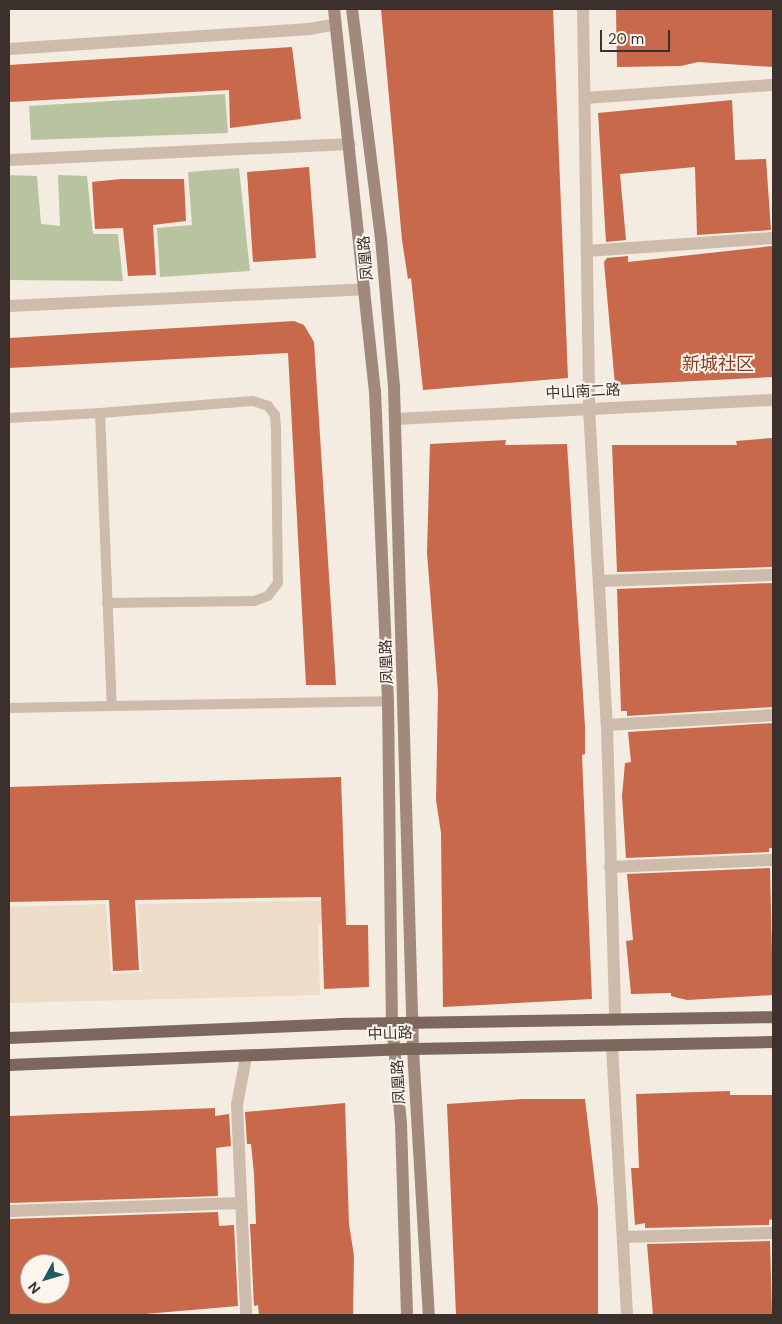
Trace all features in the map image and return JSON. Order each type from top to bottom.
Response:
[{"type":"main road","name":"凤凰路","points":[[334,9],[350,144],[375,391],[388,701],[392,1023],[401,1124],[407,1315]]},
{"type":"main road","name":"凤凰路","points":[[352,9],[381,238],[395,419],[415,1022],[413,1049],[429,1315]]},
{"type":"main road","name":"中山路","points":[[9,1038],[415,1022],[773,1017]]},
{"type":"main road","name":"中山路","points":[[9,1065],[413,1049],[773,1042]]},
{"type":"street","points":[[583,9],[590,408],[607,725],[615,1020]]},
{"type":"street","points":[[9,49],[309,29],[336,24]]},
{"type":"street","points":[[585,98],[773,85]]},
{"type":"street","points":[[9,160],[350,144]]},
{"type":"street","points":[[587,251],[773,238]]},
{"type":"street","points":[[9,306],[365,289]]},
{"type":"street","name":"中山南二路","points":[[395,419],[773,400]]},
{"type":"street","points":[[600,581],[773,575]]},
{"type":"street","points":[[607,725],[773,715]]},
{"type":"street","points":[[610,867],[773,860]]},
{"type":"street","points":[[612,1046],[626,1315]]},
{"type":"street","points":[[246,1057],[237,1105],[246,1315]]},
{"type":"street","points":[[9,1211],[241,1203]]},
{"type":"street","points":[[623,1236],[773,1233]]},
{"type":"lane","points":[[9,418],[253,401],[268,406],[275,415],[278,583],[268,596],[254,601],[107,603]]},
{"type":"lane","points":[[100,413],[112,706]]},
{"type":"lane","points":[[9,708],[388,701]]},
{"type":"green space","points":[[225,94],[228,133],[31,140],[29,106]]},
{"type":"green space","points":[[239,168],[250,271],[160,277],[157,228],[192,225],[188,172]]},
{"type":"green space","points":[[9,175],[37,176],[41,224],[60,226],[58,175],[87,176],[93,234],[118,234],[123,281],[9,280]]},
{"type":"shaded area","points":[[347,900],[348,922],[318,924],[320,995],[9,1003],[9,907],[106,904],[111,974],[142,972],[138,904]]},
{"type":"building","points":[[381,9],[553,9],[568,378],[423,390],[411,278],[408,279],[402,240]]},
{"type":"building","points":[[616,9],[773,9],[773,67],[698,62],[681,66],[617,67]]},
{"type":"building","points":[[292,47],[301,119],[230,128],[229,90],[9,102],[9,65]]},
{"type":"building","points":[[732,100],[735,160],[766,159],[771,230],[697,235],[695,167],[620,174],[626,240],[606,242],[598,113]]},
{"type":"building","points":[[309,167],[316,258],[253,262],[247,172]]},
{"type":"building","points":[[121,179],[184,179],[186,221],[153,225],[156,275],[128,276],[123,228],[95,229],[92,182]]},
{"type":"building","points":[[772,246],[773,377],[615,385],[604,262],[607,258],[628,256],[628,262]]},
{"type":"building","points":[[294,321],[304,325],[314,342],[336,685],[306,685],[288,353],[9,368],[9,338]]},
{"type":"building","points":[[772,438],[773,567],[617,572],[612,445],[737,445],[736,441]]},
{"type":"building","points":[[506,440],[505,445],[567,444],[585,726],[585,754],[582,755],[592,999],[443,1007],[441,833],[436,800],[438,692],[427,553],[430,444]]},
{"type":"building","points":[[773,583],[773,707],[627,716],[627,711],[621,711],[617,589]]},
{"type":"building","points":[[773,723],[773,848],[769,848],[769,852],[626,858],[622,796],[625,763],[631,762],[628,732]]},
{"type":"building","points":[[341,777],[346,925],[368,925],[369,987],[324,989],[321,897],[135,900],[139,970],[113,971],[109,900],[9,902],[9,787]]},
{"type":"building","points":[[770,868],[773,995],[687,1000],[671,996],[671,993],[631,994],[626,941],[633,940],[627,874]]},
{"type":"building","points":[[730,1091],[730,1095],[772,1095],[773,1219],[769,1220],[769,1225],[645,1228],[645,1223],[635,1225],[631,1168],[639,1168],[636,1094]]},
{"type":"building","points":[[522,1099],[585,1099],[598,1208],[598,1315],[456,1315],[447,1104]]},
{"type":"building","points":[[345,1103],[349,1224],[354,1256],[353,1315],[259,1315],[258,1305],[254,1306],[250,1224],[256,1224],[254,1174],[251,1144],[247,1144],[245,1112]]},
{"type":"building","points":[[215,1108],[215,1116],[229,1114],[231,1146],[216,1148],[218,1196],[9,1203],[9,1116]]},
{"type":"building","points":[[218,1212],[219,1226],[234,1225],[238,1306],[145,1314],[9,1314],[9,1219]]},
{"type":"building","points":[[770,1241],[772,1315],[653,1315],[647,1244]]},
{"type":"district","name":"新城社区","points":[[718,364]]}]
